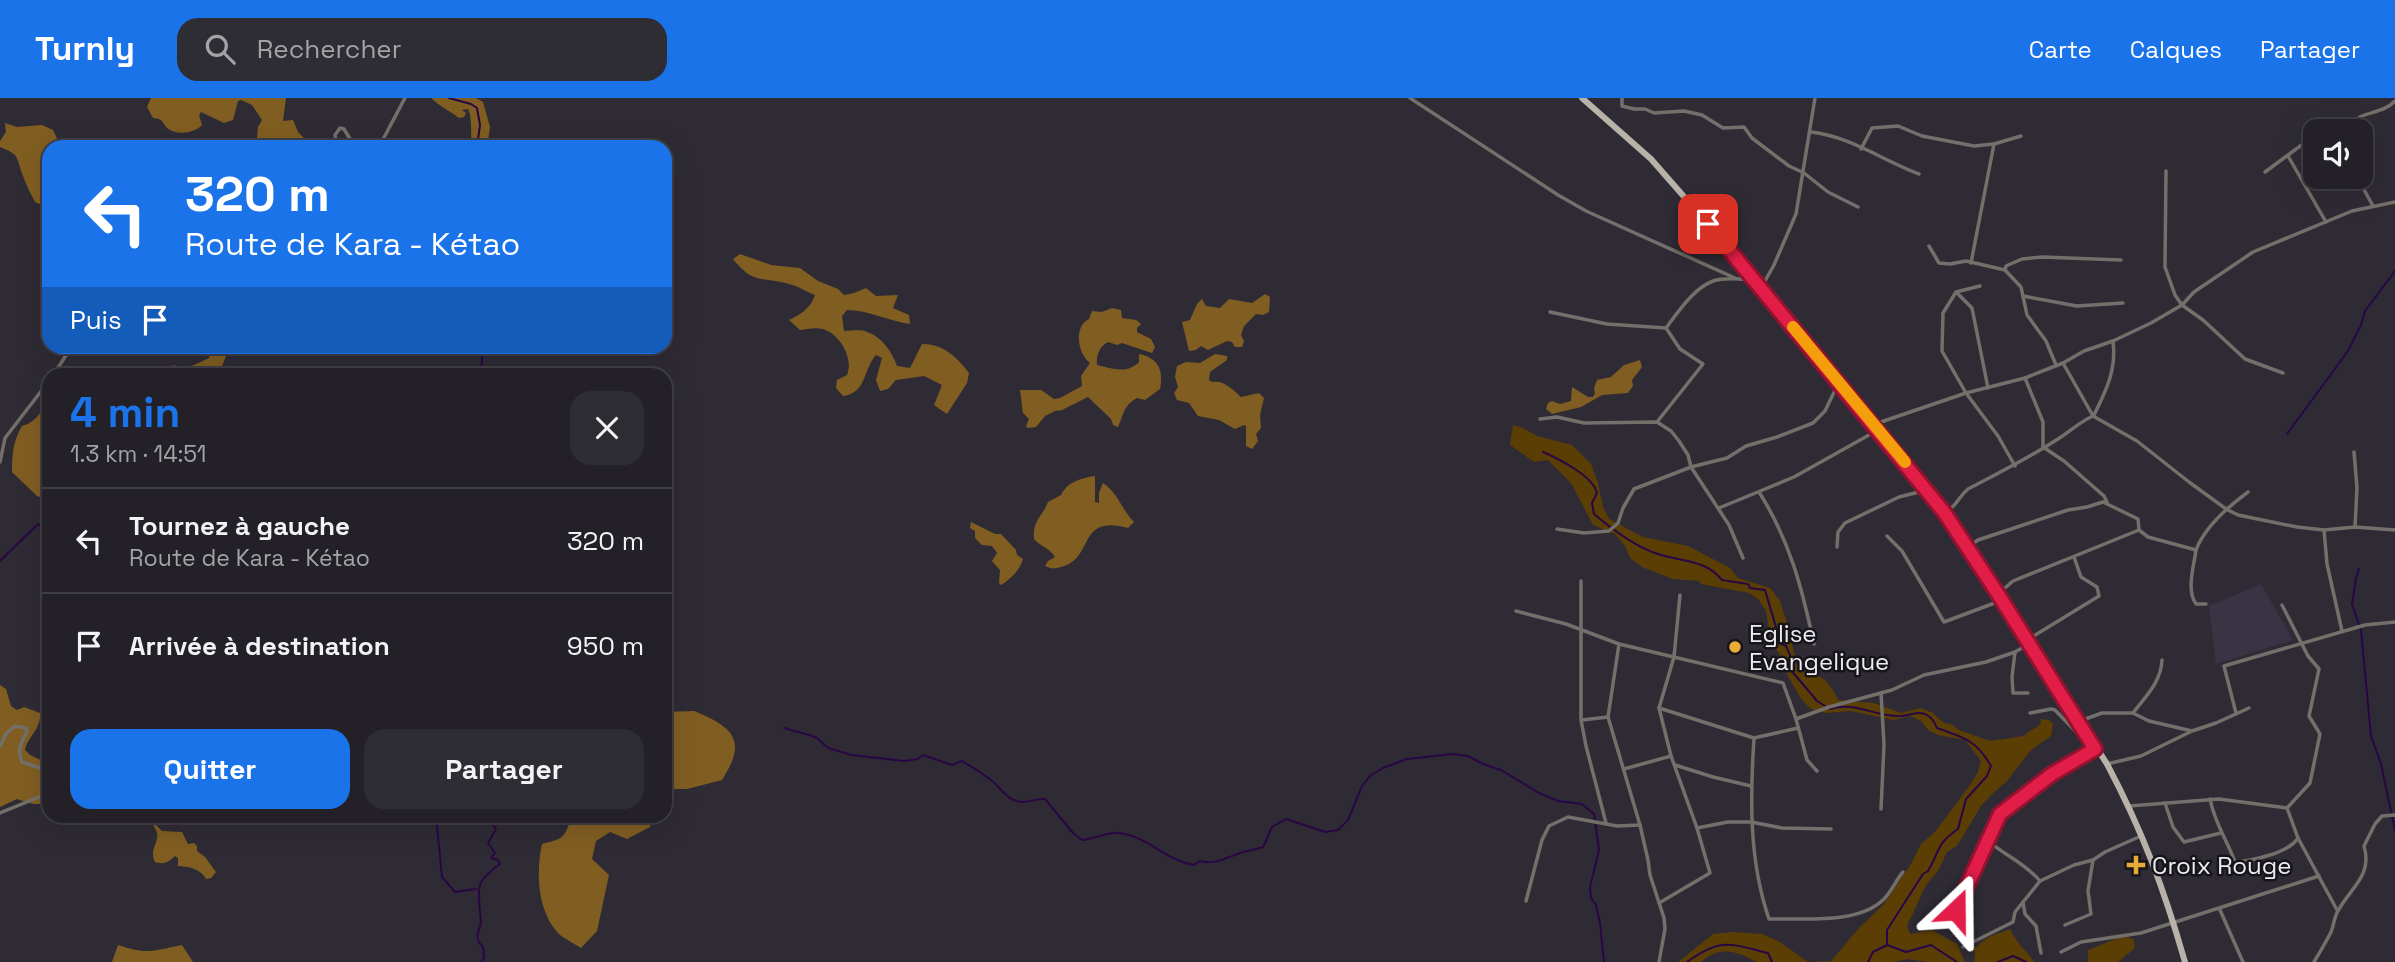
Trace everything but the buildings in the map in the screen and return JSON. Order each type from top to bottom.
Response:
[{"type":"main road","points":[[1582,98],[1651,159],[1761,288],[1944,512],[2107,764],[2143,836],[2174,922],[2185,962]]},
{"type":"street","points":[[383,140],[405,98]]},
{"type":"street","points":[[1410,98],[1586,211],[1735,278]]},
{"type":"street","points":[[1622,98],[1622,106],[1634,109],[1645,109],[1654,113],[1685,111],[1702,115],[1723,128],[1744,127],[1752,138],[1789,166],[1804,173],[1828,192],[1858,207]]},
{"type":"street","points":[[1761,288],[1796,214],[1815,98]]},
{"type":"street","points":[[2358,119],[2382,110],[2395,101]]},
{"type":"street","points":[[1861,149],[1872,128],[1889,125],[1974,146],[1994,144],[2021,136]]},
{"type":"street","points":[[334,140],[340,128],[344,129],[351,140]]},
{"type":"street","points":[[1811,132],[1830,136],[1919,174]]},
{"type":"street","points":[[1971,262],[1994,144]]},
{"type":"street","points":[[2264,172],[2303,144]]},
{"type":"street","points":[[2288,156],[2326,222]]},
{"type":"street","points":[[2166,171],[2165,267],[2175,295],[2182,305],[2203,320],[2245,359],[2283,373]]},
{"type":"street","points":[[2364,189],[2373,206]]},
{"type":"street","points":[[1719,508],[1794,477],[1876,427],[1966,393],[2025,378],[2151,324],[2182,305],[2194,292],[2253,252],[2352,211],[2395,202]]},
{"type":"street","points":[[1929,246],[1939,263],[1971,262],[2005,270],[2021,287],[2027,315],[2046,341],[2056,365]]},
{"type":"street","points":[[2005,270],[2006,266],[2022,259],[2069,257],[2121,260]]},
{"type":"street","points":[[1667,328],[1682,307],[1699,290],[1713,281],[1735,278],[1754,280]]},
{"type":"street","points":[[1980,286],[1956,292],[1943,313],[1942,351],[1966,393],[1998,436],[2015,466]]},
{"type":"street","points":[[1956,292],[1972,308],[1989,388]]},
{"type":"street","points":[[2023,296],[2077,306],[2123,303]]},
{"type":"street","points":[[1550,312],[1608,324],[1667,328]]},
{"type":"street","points":[[1657,422],[1703,363],[1680,349],[1667,328]]},
{"type":"street","points":[[1944,512],[1955,506],[1968,489],[2015,466],[2093,416],[2109,386],[2115,361],[2113,341]]},
{"type":"street","points":[[2063,363],[2093,416],[2137,441],[2226,509],[2238,515],[2297,527],[2324,530],[2356,527],[2395,530]]},
{"type":"street","points":[[2025,378],[2043,422],[2043,447]]},
{"type":"street","points":[[1557,529],[1584,533],[1609,531],[1618,523],[1634,489],[1691,467],[1727,458],[1746,446],[1813,423],[1825,411],[1839,382]]},
{"type":"street","points":[[0,462],[5,438],[42,390]]},
{"type":"street","points":[[1540,419],[1557,417],[1584,423],[1657,422],[1671,431],[1719,508],[1743,558]]},
{"type":"street","points":[[2043,447],[2064,461],[2104,496],[2107,502],[2138,519],[2139,530],[2148,537],[2196,550]]},
{"type":"street","points":[[2354,452],[2356,527]]},
{"type":"street","points":[[1837,547],[1838,532],[1845,523],[1899,497],[1927,490]]},
{"type":"street","points":[[1759,492],[1780,527],[1797,570],[1814,644]]},
{"type":"street","points":[[2206,604],[2196,604],[2192,599],[2196,550],[2226,509],[2248,492]]},
{"type":"street","points":[[1967,548],[1978,540],[2068,510],[2107,502]]},
{"type":"street","points":[[1887,536],[1902,551],[1944,622],[2000,597],[2014,582],[2139,530]]},
{"type":"street","points":[[2324,530],[2327,564],[2342,631]]},
{"type":"street","points":[[1796,719],[1827,707],[1892,690],[1926,674],[1959,669],[2015,652],[2099,596],[2097,587],[2081,577],[2074,557]]},
{"type":"street","points":[[1581,581],[1581,720],[1606,824]]},
{"type":"street","points":[[1659,904],[1710,873],[1671,757],[1659,708],[1674,657],[1681,595]]},
{"type":"street","points":[[2282,605],[2308,656],[2319,669],[2309,716],[2319,734],[2310,783],[2287,808]]},
{"type":"street","points":[[1516,611],[1581,629],[1619,644],[1783,683],[1807,760],[1817,771]]},
{"type":"street","points":[[2236,713],[2224,666],[2342,631],[2395,622]]},
{"type":"street","points":[[1619,644],[1608,717],[1664,918],[1665,929],[1659,962]]},
{"type":"street","points":[[2015,652],[2013,693],[2028,693]]},
{"type":"street","points":[[2133,713],[2158,680],[2162,660]]},
{"type":"street","points":[[1881,693],[1884,745],[1881,809]]},
{"type":"street","points":[[1659,708],[1754,738],[1798,727]]},
{"type":"street","points":[[2107,764],[2141,756],[2192,731],[2249,708]]},
{"type":"street","points":[[2030,713],[2055,710],[2083,739],[2090,741]]},
{"type":"street","points":[[2078,722],[2102,713],[2133,713],[2149,721],[2192,731]]},
{"type":"street","points":[[1581,720],[1608,717]]},
{"type":"street","points":[[0,746],[6,734],[15,726],[26,728],[19,745],[22,762],[42,769]]},
{"type":"street","points":[[1754,738],[1751,822],[1761,896],[1769,919],[1848,916],[1882,901],[1903,872]]},
{"type":"street","points":[[1953,922],[1961,897],[2000,814],[2052,774],[2095,749]]},
{"type":"street","points":[[1624,769],[1671,757]]},
{"type":"street","points":[[1675,764],[1751,786]]},
{"type":"street","points":[[0,813],[42,796]]},
{"type":"street","points":[[2129,806],[2210,799],[2287,808]]},
{"type":"street","points":[[2210,799],[2213,817],[2235,862],[2282,850],[2294,844],[2298,838]]},
{"type":"street","points":[[2165,803],[2173,827],[2184,842],[2222,833]]},
{"type":"street","points":[[2287,808],[2298,838],[2337,911]]},
{"type":"street","points":[[2314,962],[2331,932],[2337,911],[2363,875],[2366,853],[2364,846],[2375,824],[2382,816],[2395,815]]},
{"type":"street","points":[[1526,901],[1542,840],[1549,826],[1568,817],[1617,826],[1640,825]]},
{"type":"street","points":[[1696,828],[1728,822],[1751,822],[1782,828],[1831,829]]},
{"type":"street","points":[[1963,947],[2013,922],[2015,912],[2040,881],[2143,836]]},
{"type":"street","points":[[1987,840],[2029,868],[2040,881]]},
{"type":"street","points":[[2065,926],[2091,914],[2088,891],[2093,860]]},
{"type":"street","points":[[2061,952],[2081,942],[2141,933],[2319,876]]},
{"type":"street","points":[[2023,902],[2025,914],[2036,926],[2041,953]]},
{"type":"street","points":[[2221,909],[2243,962]]},
{"type":"shaded area","points":[[151,98],[286,98],[283,121],[293,120],[298,132],[306,140],[255,140],[262,120],[252,105],[241,100],[238,101],[233,120],[224,123],[201,112],[199,116],[202,125],[185,132],[175,132],[167,128],[160,120],[153,118],[147,107]]},
{"type":"shaded area","points":[[431,98],[476,98],[483,102],[490,127],[488,140],[472,140],[468,109],[462,110],[466,113],[459,118]]},
{"type":"shaded area","points":[[5,123],[17,127],[42,125],[53,130],[58,140],[42,140],[42,205],[35,202],[17,158],[0,147],[0,141],[6,132]]},
{"type":"shaded area","points":[[740,254],[771,265],[800,268],[844,295],[866,288],[876,296],[898,295],[893,308],[909,315],[910,324],[847,310],[842,316],[844,331],[862,331],[877,337],[893,356],[897,366],[910,368],[922,344],[936,346],[954,356],[969,373],[967,383],[947,414],[934,405],[942,385],[924,376],[896,380],[888,389],[880,391],[876,380],[882,358],[876,355],[861,385],[851,394],[843,396],[836,388],[837,380],[847,375],[849,362],[840,342],[823,329],[800,330],[789,320],[805,310],[815,295],[792,285],[752,276],[733,259]]},
{"type":"shaded area","points":[[1265,294],[1270,297],[1269,312],[1256,314],[1244,326],[1241,335],[1244,341],[1242,347],[1235,347],[1232,342],[1227,341],[1208,350],[1201,346],[1189,351],[1182,322],[1190,320],[1202,299],[1206,306],[1220,308],[1229,299],[1252,303]]},
{"type":"shaded area","points":[[1112,308],[1121,310],[1122,318],[1136,320],[1141,324],[1137,332],[1151,339],[1155,347],[1152,353],[1122,343],[1117,345],[1108,342],[1099,352],[1097,365],[1125,369],[1139,362],[1139,354],[1146,356],[1158,366],[1161,376],[1160,389],[1145,400],[1137,398],[1129,404],[1118,427],[1113,425],[1111,419],[1088,397],[1045,416],[1036,427],[1028,428],[1026,426],[1029,419],[1023,413],[1020,390],[1041,390],[1054,399],[1082,386],[1081,376],[1090,363],[1080,347],[1081,328],[1092,311],[1102,312]]},
{"type":"shaded area","points":[[210,354],[227,354],[221,368],[168,368],[190,366],[209,358]]},
{"type":"shaded area","points":[[1215,354],[1227,356],[1227,360],[1210,372],[1209,380],[1224,384],[1241,397],[1259,393],[1264,398],[1260,415],[1261,428],[1256,434],[1258,441],[1252,449],[1246,446],[1246,426],[1235,429],[1219,420],[1198,416],[1189,403],[1177,400],[1174,393],[1178,387],[1175,377],[1177,366],[1186,362],[1200,363]]},
{"type":"shaded area","points":[[1640,360],[1642,367],[1632,380],[1633,386],[1628,393],[1602,395],[1581,407],[1552,414],[1546,409],[1552,401],[1560,404],[1571,401],[1572,387],[1588,397],[1593,397],[1597,380],[1611,377],[1624,365]]},
{"type":"shaded area","points":[[42,410],[42,498],[12,472],[14,448],[19,432],[22,426],[39,415]]},
{"type":"shaded area","points":[[1513,425],[1537,436],[1572,445],[1591,464],[1609,519],[1643,537],[1688,546],[1730,568],[1738,578],[1770,588],[1780,601],[1798,670],[1823,679],[1838,700],[1874,703],[1901,713],[1920,708],[1933,713],[1944,723],[1990,741],[2024,736],[2041,723],[2040,719],[2049,720],[2053,724],[2051,736],[2030,751],[2007,781],[1981,806],[1957,846],[1947,852],[1938,871],[1926,885],[1907,926],[1910,934],[1932,930],[1957,944],[1965,962],[1907,959],[1894,962],[1808,962],[1831,961],[1883,905],[1921,844],[1935,832],[1970,785],[1981,761],[1965,740],[1938,735],[1910,716],[1893,720],[1851,711],[1826,713],[1811,709],[1801,699],[1783,667],[1779,653],[1771,642],[1766,611],[1758,599],[1749,593],[1701,584],[1700,581],[1673,579],[1642,567],[1630,558],[1625,546],[1615,534],[1593,525],[1571,483],[1548,460],[1534,462],[1510,445]]},
{"type":"shaded area","points":[[1095,476],[1095,502],[1099,503],[1103,483],[1134,522],[1128,528],[1112,525],[1100,527],[1093,532],[1072,562],[1056,568],[1045,566],[1055,557],[1034,539],[1038,519],[1048,502],[1061,495],[1071,484]]},
{"type":"shaded area","points":[[971,522],[995,534],[1001,534],[1023,559],[1015,574],[1001,585],[1000,570],[992,561],[997,553],[992,546],[982,545],[975,538],[975,531],[970,528]]},
{"type":"shaded area","points":[[2261,584],[2293,640],[2216,664],[2209,606]]},
{"type":"shaded area","points":[[0,685],[6,689],[11,706],[17,710],[24,707],[40,713],[38,724],[25,750],[42,761],[42,804],[17,799],[0,807]]},
{"type":"shaded area","points":[[694,711],[729,732],[735,746],[734,755],[722,780],[687,789],[672,789],[672,712]]},
{"type":"shaded area","points":[[153,823],[162,831],[182,832],[188,844],[194,843],[197,846],[197,851],[216,872],[206,879],[194,869],[178,866],[178,858],[175,856],[166,862],[155,862],[153,853],[157,833]]},
{"type":"shaded area","points":[[569,823],[651,823],[650,827],[627,839],[610,832],[596,841],[592,859],[609,875],[597,931],[581,948],[560,935],[551,924],[540,890],[542,844],[558,839]]},
{"type":"shaded area","points":[[2010,929],[2034,962],[1972,962],[1975,961],[1974,948],[1989,937]]},
{"type":"shaded area","points":[[1733,932],[1762,934],[1780,942],[1808,962],[1757,962],[1742,955],[1721,952],[1701,962],[1678,962],[1713,934]]},
{"type":"shaded area","points":[[2128,937],[2134,940],[2135,948],[2118,962],[2088,962],[2088,950],[2118,938]]},
{"type":"shaded area","points":[[118,945],[150,951],[182,945],[193,962],[112,962]]},
{"type":"waterway","points":[[449,98],[477,108],[480,125],[478,140]]},
{"type":"waterway","points":[[2287,434],[2348,351],[2365,311],[2395,271]]},
{"type":"waterway","points":[[481,368],[482,354]]},
{"type":"waterway","points":[[1543,452],[1589,480],[1597,493],[1592,503],[1594,514],[1633,542],[1649,551],[1701,565],[1722,580],[1765,590],[1781,644],[1786,646],[1790,655],[1790,669],[1817,701],[1830,709],[1848,707],[1891,716],[1917,713],[1927,715],[1937,728],[1969,741],[1986,758],[1991,766],[1987,776],[1966,799],[1958,829],[1942,844],[1928,871],[1923,874],[1887,930],[1887,945]]},
{"type":"waterway","points":[[0,561],[37,525],[42,524]]},
{"type":"waterway","points":[[2359,569],[2352,604],[2361,630],[2371,736],[2381,764],[2395,830]]},
{"type":"waterway","points":[[784,728],[817,738],[828,748],[852,755],[904,761],[918,759],[923,755],[952,765],[962,761],[991,780],[1013,800],[1023,802],[1045,799],[1082,840],[1111,833],[1129,835],[1175,859],[1194,865],[1200,861],[1216,862],[1263,847],[1272,827],[1286,819],[1325,832],[1338,830],[1348,820],[1362,786],[1370,776],[1383,768],[1407,759],[1453,754],[1468,756],[1501,770],[1539,793],[1558,801],[1582,804],[1594,814],[1599,850],[1590,887],[1600,923],[1604,962]]},
{"type":"waterway","points":[[437,823],[442,877],[455,892],[476,889]]},
{"type":"waterway","points":[[481,962],[484,958],[483,947],[477,938],[481,922],[479,888],[487,874],[500,864],[498,860],[491,858],[495,853],[488,843],[496,829],[492,823]]},
{"type":"waterway","points":[[1687,962],[1709,949],[1726,945],[1768,953],[1772,962]]},
{"type":"waterway","points":[[1868,962],[1873,952],[1887,945],[1906,952],[1931,945],[1957,962]]},
{"type":"waterway","points":[[1998,962],[2013,956],[2026,962]]},
{"type":"slow traffic","points":[[1793,327],[1905,462]]},
{"type":"place","name":"Eglise Evangelique","points":[[1735,647]]},
{"type":"place","name":"Croix Rouge","points":[[2136,865]]},
{"type":"route","points":[[1708,224],[1944,512],[2095,749],[2052,774],[2000,814],[1956,910]]}]
